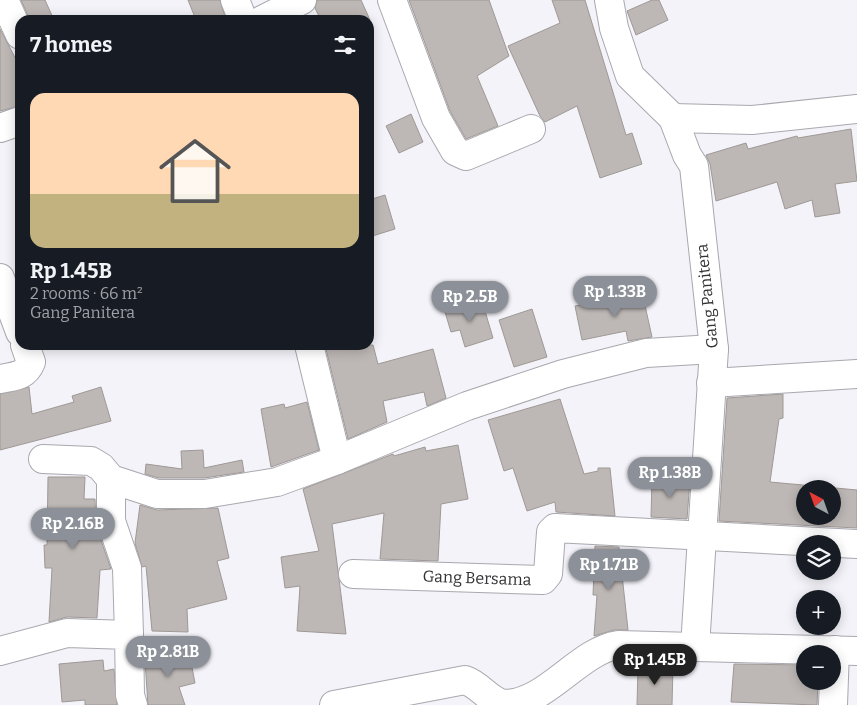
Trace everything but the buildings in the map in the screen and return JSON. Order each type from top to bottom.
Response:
[{"type":"street","points":[[4,0],[15,24]]},
{"type":"street","points":[[235,0],[240,15]]},
{"type":"street","points":[[272,15],[302,0]]},
{"type":"street","points":[[392,0],[436,118],[455,151],[466,156],[531,129]]},
{"type":"street","name":"Gang Panitera","points":[[609,0],[614,28],[630,76],[673,118],[687,155],[694,166],[714,349],[694,647]]},
{"type":"street","points":[[673,118],[752,120],[857,109]]},
{"type":"street","points":[[0,128],[15,123]]},
{"type":"street","points":[[0,278],[15,318]]},
{"type":"street","points":[[43,459],[91,461],[101,467],[111,479],[157,494],[205,494],[277,482],[337,460],[467,406],[563,374],[646,353],[714,349]]},
{"type":"street","points":[[0,379],[22,375],[28,369],[31,362],[27,350]]},
{"type":"street","points":[[310,350],[337,460]]},
{"type":"street","points":[[711,383],[857,374]]},
{"type":"street","points":[[111,479],[111,521],[127,568],[130,694],[133,705]]},
{"type":"street","name":"Gang Bersama","points":[[353,574],[543,580],[548,574],[551,532],[555,528],[857,544]]},
{"type":"street","points":[[0,651],[67,633],[129,636]]},
{"type":"street","points":[[334,705],[464,680],[473,683],[490,699],[505,704],[524,704],[542,695],[608,646],[618,644],[846,651],[833,705]]}]
